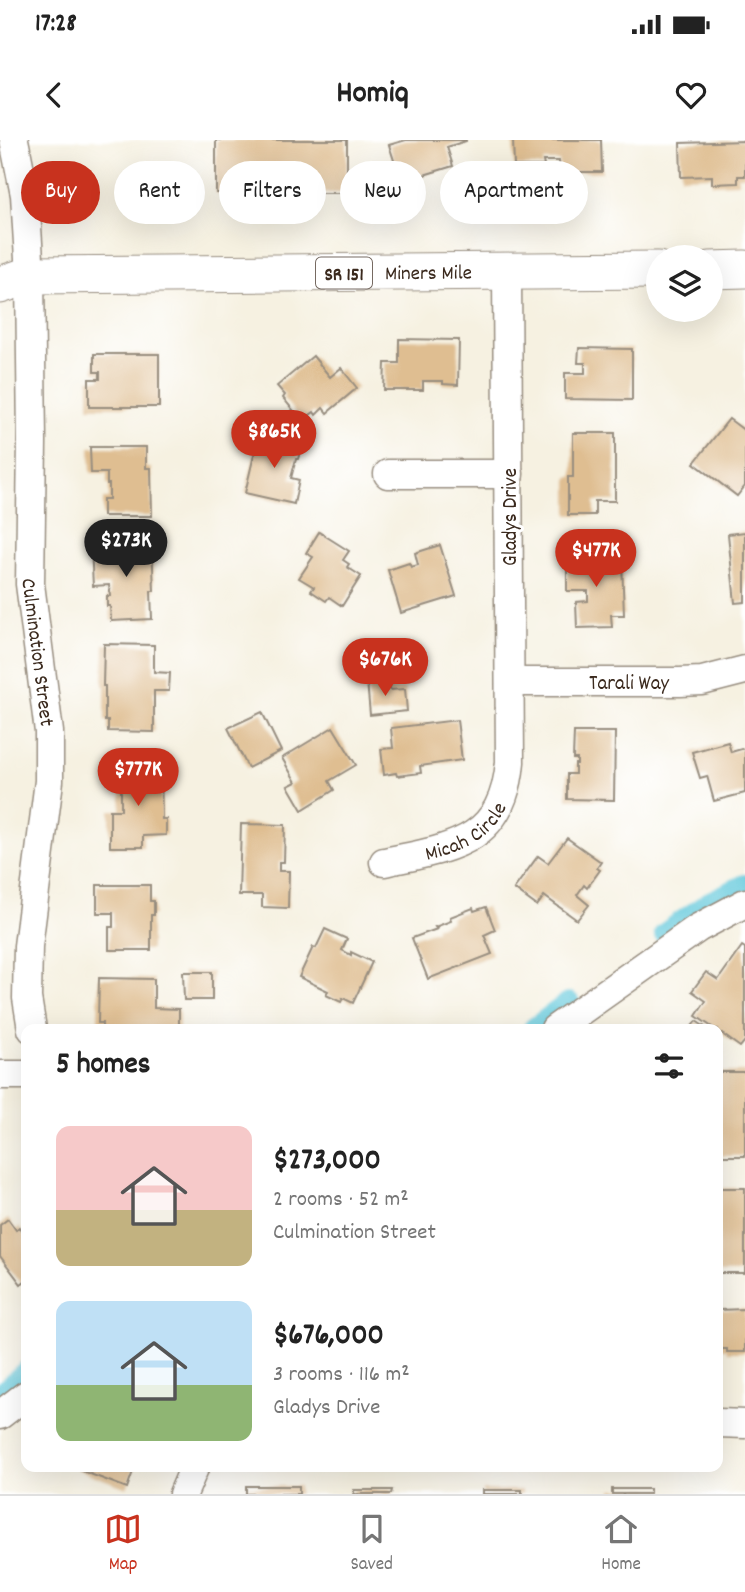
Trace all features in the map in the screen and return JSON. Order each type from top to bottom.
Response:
[{"type":"main road","points":[[723,270],[745,269]]},
{"type":"main road","name":"Miners Mile","points":[[10,275],[646,270]]},
{"type":"street","name":"Culmination Street","points":[[14,140],[25,195],[10,275],[32,482],[30,584],[49,732],[49,781],[28,946],[27,998],[31,1024]]},
{"type":"street","name":"Gladys Drive","points":[[507,272],[510,762]]},
{"type":"street","points":[[388,474],[509,474]]},
{"type":"street","name":"Tarali Way","points":[[510,682],[691,681],[724,677],[745,670]]},
{"type":"street","name":"Micah Circle","points":[[384,862],[456,845],[476,834],[492,819],[502,802],[509,782],[510,762]]},
{"type":"street","points":[[562,1024],[698,928],[745,903]]},
{"type":"street","points":[[0,1075],[21,1075]]},
{"type":"street","points":[[0,1415],[21,1399]]},
{"type":"street","points":[[723,1423],[745,1424]]},
{"type":"street","points":[[183,1494],[192,1472]]},
{"type":"building","points":[[216,140],[347,140],[347,161],[340,161],[340,193],[326,193],[326,161],[219,161],[219,193],[216,193]]},
{"type":"building","points":[[406,140],[466,140],[447,147],[451,161],[440,161],[440,170],[426,174],[426,161],[394,161],[389,145]]},
{"type":"building","points":[[513,140],[601,140],[602,172],[588,172],[588,161],[514,161]]},
{"type":"building","points":[[745,141],[745,176],[738,176],[738,183],[712,184],[712,176],[681,177],[680,143]]},
{"type":"building","points":[[399,339],[459,340],[458,385],[443,384],[443,381],[423,381],[423,390],[384,390],[385,363],[399,363]]},
{"type":"building","points":[[579,348],[632,349],[632,400],[565,399],[565,373],[585,373],[585,363],[578,363]]},
{"type":"building","points":[[94,354],[159,354],[159,407],[89,407],[89,379],[100,379],[100,372],[94,372]]},
{"type":"building","points":[[313,356],[330,377],[341,368],[357,388],[327,413],[323,408],[316,415],[314,412],[302,421],[277,386]]},
{"type":"building","points":[[729,419],[745,431],[745,486],[737,496],[694,463]]},
{"type":"building","points":[[573,433],[615,433],[615,501],[595,501],[595,515],[568,515],[568,477],[573,477]]},
{"type":"building","points":[[259,434],[302,445],[291,478],[299,480],[294,504],[245,493]]},
{"type":"building","points":[[90,447],[146,447],[146,468],[151,468],[152,516],[103,516],[103,499],[109,499],[107,473],[91,473]]},
{"type":"building","points":[[319,532],[349,551],[343,560],[349,564],[347,567],[361,576],[342,606],[329,597],[326,601],[311,591],[314,587],[299,578],[313,557],[306,553]]},
{"type":"building","points":[[745,532],[745,602],[735,603],[728,534]]},
{"type":"building","points":[[152,544],[152,619],[111,621],[110,606],[107,606],[109,585],[93,586],[91,547]]},
{"type":"building","points":[[440,545],[456,596],[401,613],[388,570],[409,563],[411,567],[418,565],[415,553]]},
{"type":"building","points":[[596,552],[597,562],[622,561],[624,615],[611,615],[612,627],[577,628],[576,602],[588,601],[588,591],[567,591],[567,553]]},
{"type":"building","points":[[104,644],[154,645],[154,672],[170,673],[169,691],[154,691],[154,732],[108,731],[103,686]]},
{"type":"building","points":[[389,678],[390,690],[405,689],[407,711],[370,715],[367,681]]},
{"type":"building","points":[[262,712],[281,751],[248,768],[228,728]]},
{"type":"building","points":[[457,720],[462,760],[420,766],[421,773],[384,775],[381,749],[393,748],[391,728]]},
{"type":"building","points":[[333,727],[356,765],[329,781],[334,790],[302,810],[288,786],[296,782],[282,758]]},
{"type":"building","points":[[574,732],[615,732],[614,800],[567,799],[567,774],[575,774],[577,764],[577,759],[573,759]]},
{"type":"building","points":[[728,742],[731,752],[745,748],[745,793],[714,801],[707,776],[700,778],[692,752]]},
{"type":"building","points":[[121,768],[161,768],[162,819],[166,819],[166,835],[143,836],[143,847],[110,847],[110,810],[121,810]]},
{"type":"building","points":[[241,824],[285,825],[284,862],[279,862],[279,871],[289,871],[288,908],[262,907],[262,895],[239,895]]},
{"type":"building","points":[[567,838],[601,862],[597,868],[600,870],[587,888],[584,885],[577,895],[589,905],[577,920],[544,896],[537,906],[514,889],[538,856],[548,863]]},
{"type":"building","points":[[97,885],[150,885],[150,901],[154,901],[154,915],[151,915],[151,950],[109,950],[109,927],[113,927],[113,913],[97,913]]},
{"type":"building","points":[[486,907],[495,930],[484,935],[492,954],[428,979],[412,938],[437,929],[435,927],[451,921],[450,917],[473,908],[474,911]]},
{"type":"building","points":[[325,929],[347,939],[342,950],[372,962],[353,1003],[343,998],[341,1002],[326,995],[328,991],[299,977]]},
{"type":"building","points":[[742,946],[745,948],[745,1041],[740,1047],[723,1035],[723,1024],[708,1024],[696,1016],[706,1001],[692,991],[706,972],[718,980]]},
{"type":"building","points":[[183,972],[212,972],[212,1000],[184,1000]]},
{"type":"building","points":[[99,978],[154,979],[154,1008],[179,1009],[179,1024],[98,1023]]},
{"type":"building","points":[[723,1072],[745,1072],[745,1156],[723,1156]]},
{"type":"building","points":[[723,1188],[745,1188],[745,1273],[723,1273]]},
{"type":"building","points":[[8,1219],[16,1230],[19,1227],[21,1230],[21,1284],[0,1256],[0,1225]]},
{"type":"building","points":[[745,1309],[745,1352],[727,1352],[727,1349],[723,1349],[723,1310]]},
{"type":"building","points":[[85,1472],[133,1472],[127,1488]]},
{"type":"building","points":[[246,1486],[299,1486],[299,1494],[246,1494]]},
{"type":"building","points":[[612,1489],[650,1489],[650,1494],[612,1494]]},
{"type":"building","points":[[354,1490],[392,1490],[391,1494],[354,1494]]},
{"type":"building","points":[[483,1490],[522,1490],[522,1494],[483,1494]]},
{"type":"waterway","points":[[666,934],[710,903],[745,886]]},
{"type":"waterway","points":[[542,1024],[569,1004]]},
{"type":"waterway","points":[[0,1396],[21,1377]]}]
